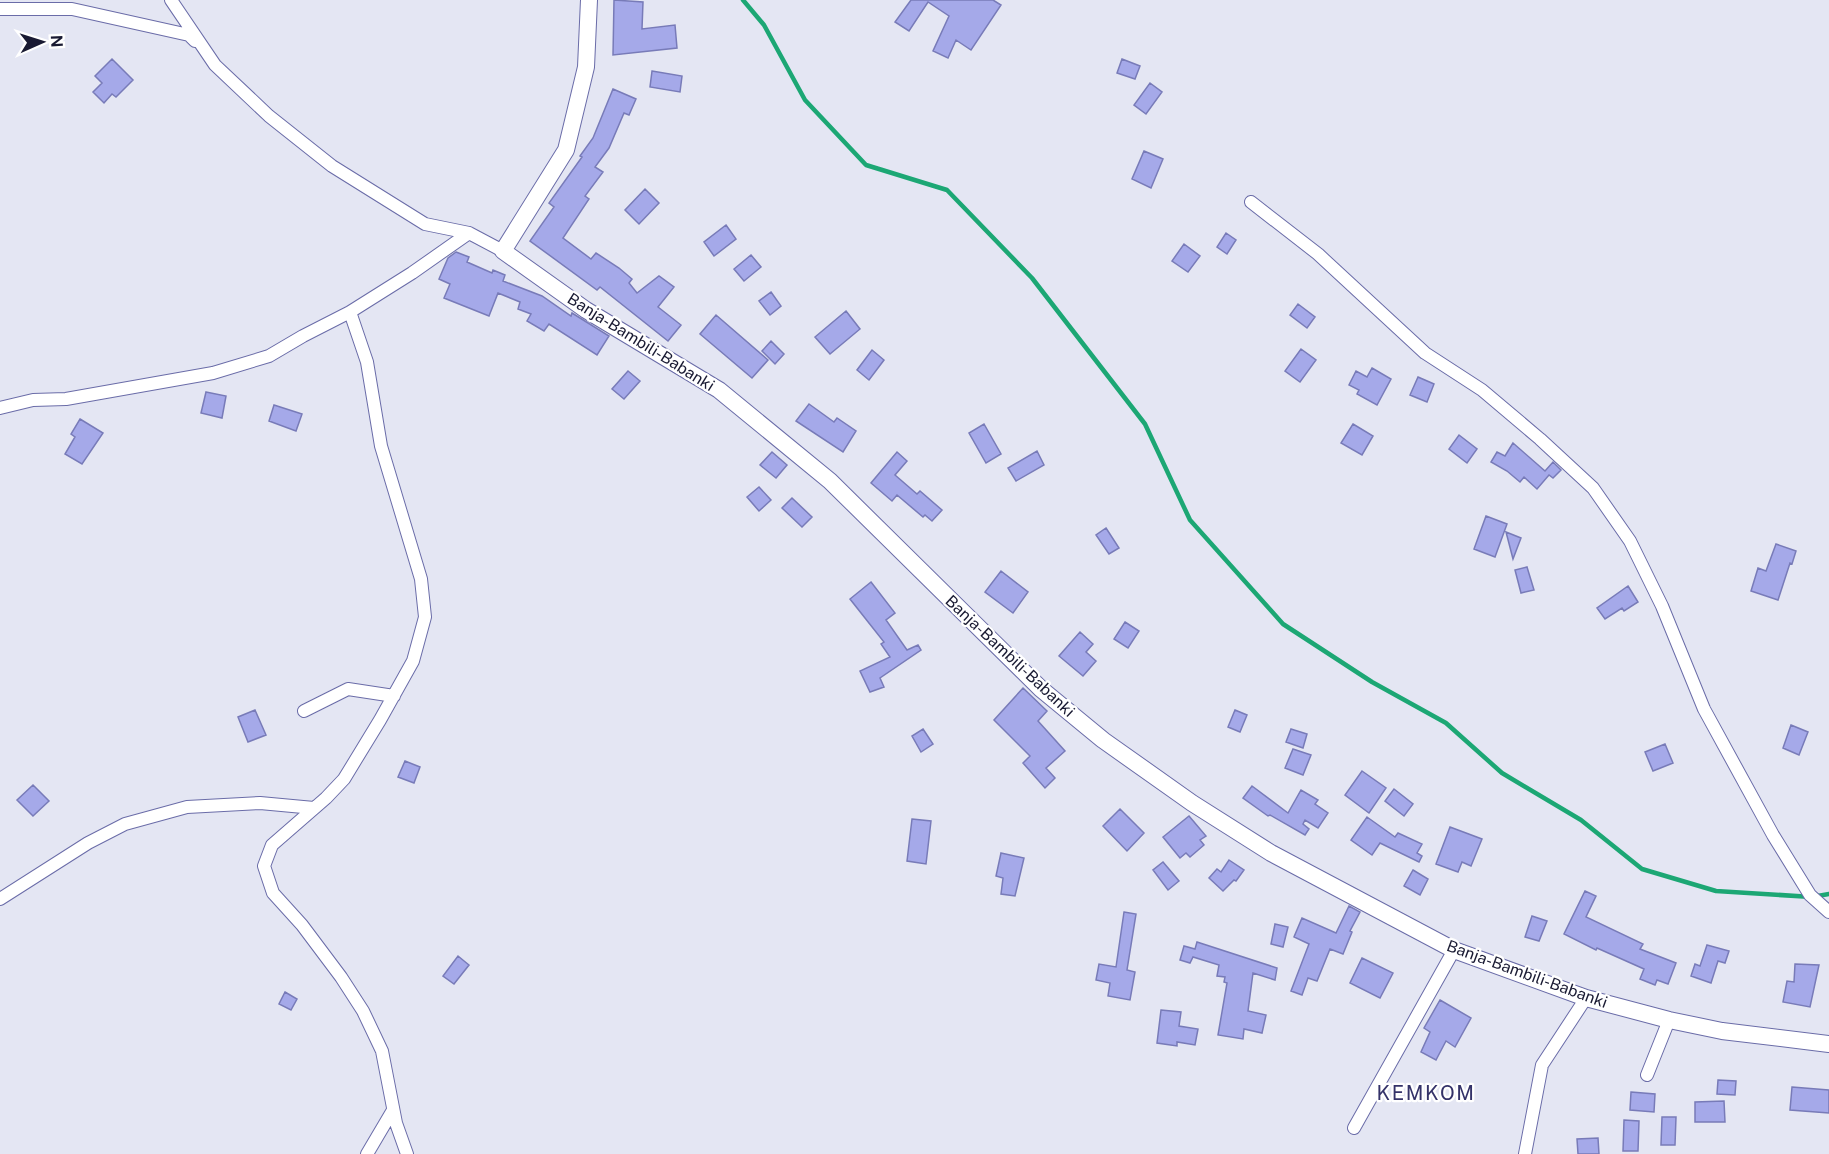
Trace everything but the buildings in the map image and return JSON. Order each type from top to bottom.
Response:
[{"type":"street","points":[[171,0],[178,14],[215,65]]},
{"type":"street","points":[[0,9],[72,9],[189,35],[215,65],[269,116],[332,166],[425,224],[470,233],[503,251],[566,150],[586,67],[589,0]]},
{"type":"street","points":[[1251,202],[1318,254],[1425,353],[1482,390],[1593,488],[1630,541],[1662,606],[1704,709],[1773,835],[1810,895],[1829,912]]},
{"type":"street","points":[[0,409],[213,373],[269,356],[350,312],[470,233]]},
{"type":"street","name":"Banja-Bambili-Babanki","points":[[503,251],[586,310],[719,390],[830,481],[1041,689],[1103,740],[1271,853],[1454,950],[1586,998],[1669,1020],[1722,1031],[1829,1044]]},
{"type":"street","points":[[350,312],[367,362],[381,446],[421,579],[425,617],[413,661],[344,779],[326,798],[272,845],[264,866],[273,893],[302,925],[363,1011],[382,1051],[393,1110],[407,1154]]},
{"type":"street","points":[[304,711],[348,689],[394,696]]},
{"type":"street","points":[[0,899],[88,843],[125,824],[187,807],[260,803],[314,808]]},
{"type":"street","points":[[1354,1128],[1454,950]]},
{"type":"street","points":[[1525,1154],[1542,1065],[1586,998]]},
{"type":"street","points":[[1647,1075],[1669,1020]]},
{"type":"street","points":[[367,1154],[393,1110]]},
{"type":"waterway","points":[[743,0],[764,25],[805,100],[866,165],[947,190],[1032,278],[1145,424],[1190,520],[1283,624],[1372,682],[1446,723],[1502,773],[1581,820],[1642,869],[1716,891],[1812,897],[1829,894]]},
{"type":"district","name":"KEMKOM","points":[[1426,1093]]}]
